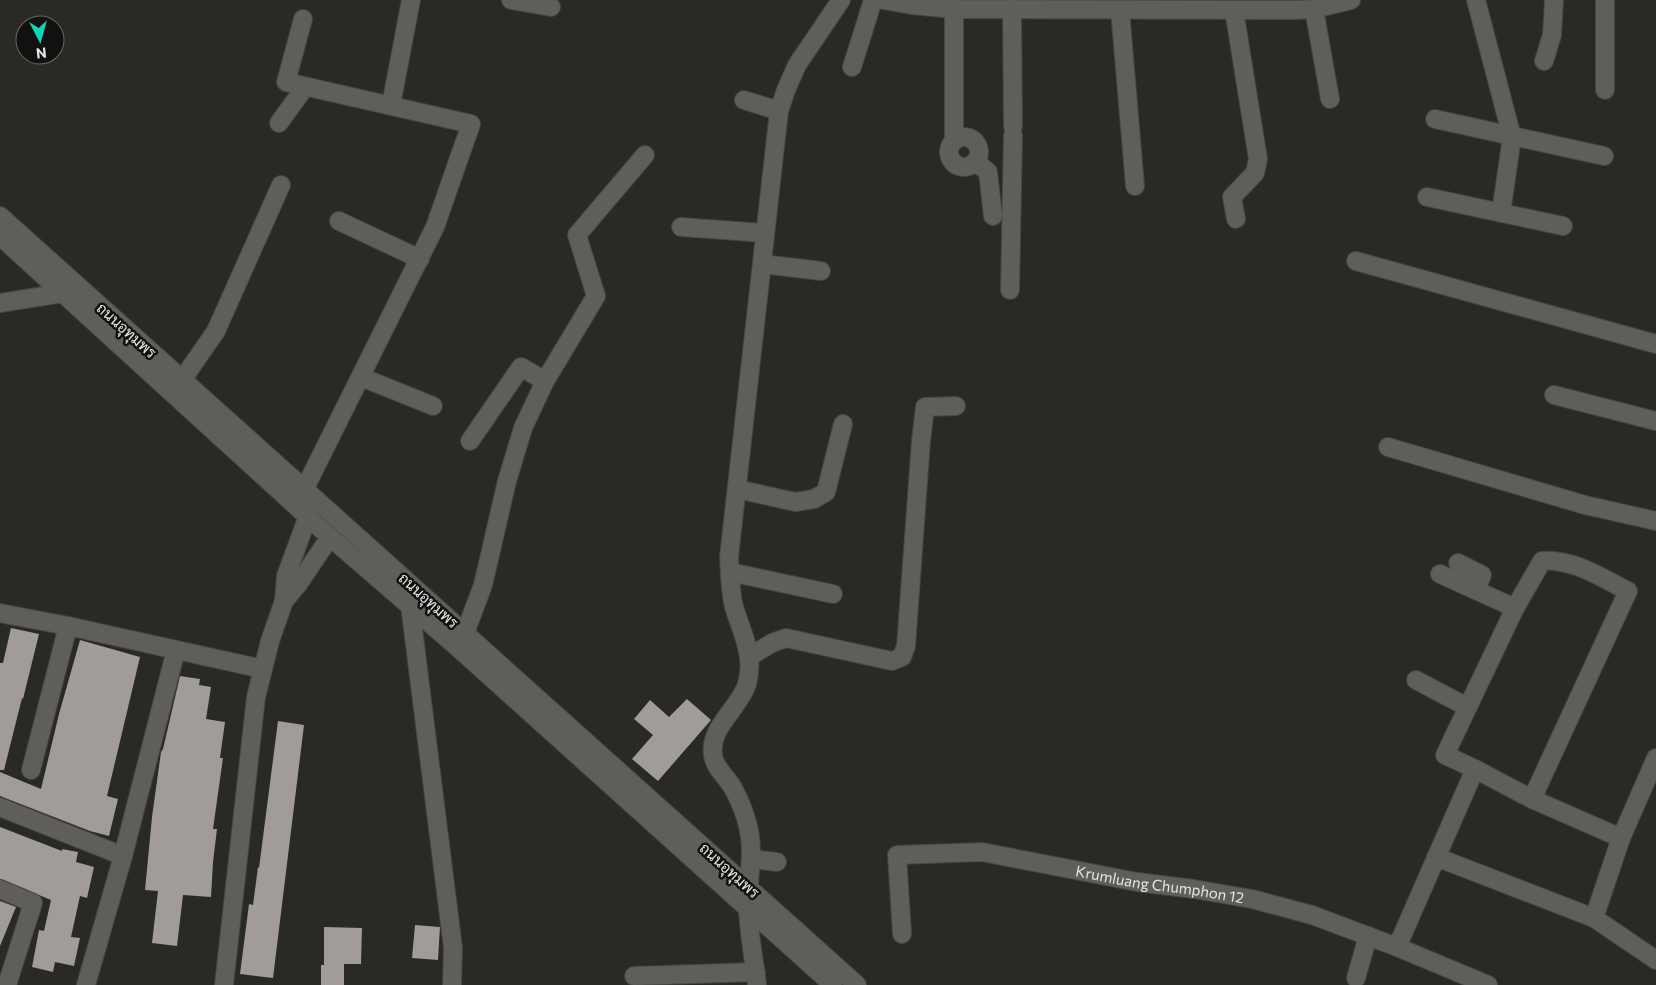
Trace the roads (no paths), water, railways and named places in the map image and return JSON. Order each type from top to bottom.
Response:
[{"type":"street","points":[[391,105],[412,0]]},
{"type":"street","points":[[510,0],[552,7]]},
{"type":"street","points":[[634,976],[756,978],[748,909],[748,887],[752,860],[748,826],[734,790],[716,766],[713,747],[720,726],[743,693],[747,682],[748,647],[734,606],[729,557],[780,112],[786,90],[797,66],[841,0]]},
{"type":"street","points":[[852,68],[873,0]]},
{"type":"street","points":[[883,0],[954,9],[1012,9],[1046,5],[1120,10],[1314,9],[1351,0]]},
{"type":"street","points":[[1476,0],[1512,137],[1501,213]]},
{"type":"street","points":[[1544,60],[1552,36],[1554,0]]},
{"type":"street","points":[[1605,0],[1605,90]]},
{"type":"street","points":[[954,9],[954,140],[950,145],[950,158],[953,163],[965,167],[976,162],[988,172],[993,216]]},
{"type":"street","points":[[1010,290],[1013,130],[1012,9]]},
{"type":"street","points":[[1314,9],[1330,99]]},
{"type":"street","points":[[1120,10],[1134,186]]},
{"type":"street","points":[[1234,10],[1258,159],[1255,173],[1232,197],[1236,219]]},
{"type":"street","points":[[303,19],[286,82],[305,88],[391,105],[472,124],[436,227],[304,490]]},
{"type":"street","points":[[278,123],[305,88]]},
{"type":"street","points":[[744,100],[780,112]]},
{"type":"street","points":[[1435,119],[1604,156]]},
{"type":"street","points":[[465,633],[483,585],[507,481],[523,428],[546,381],[596,296],[577,235],[645,155]]},
{"type":"street","points":[[182,380],[216,332],[281,185]]},
{"type":"street","points":[[1427,197],[1563,226]]},
{"type":"street","name":"ถนนอุทุมพร","points":[[0,216],[857,985]]},
{"type":"street","points":[[339,221],[420,258]]},
{"type":"street","points":[[681,227],[765,233]]},
{"type":"street","name":"ถนนอุทุมพร","points":[[0,236],[330,537],[410,605],[833,985]]},
{"type":"street","points":[[1356,261],[1656,344]]},
{"type":"street","points":[[762,264],[821,272]]},
{"type":"street","points":[[0,303],[64,293]]},
{"type":"street","points":[[470,441],[521,367],[546,381]]},
{"type":"street","points":[[361,377],[433,406]]},
{"type":"street","points":[[1554,395],[1656,421]]},
{"type":"street","points":[[749,657],[772,643],[786,638],[892,661],[902,657],[906,646],[925,407],[956,406]]},
{"type":"street","points":[[737,489],[795,502],[814,499],[826,492],[843,424]]},
{"type":"street","points":[[1388,447],[1585,505],[1656,521]]},
{"type":"street","points":[[224,985],[256,697],[270,641],[284,601],[286,576],[308,516]]},
{"type":"street","points":[[284,601],[299,583],[330,537]]},
{"type":"street","points":[[1532,799],[1628,591],[1569,563],[1555,560],[1542,561],[1515,608],[1445,755],[1532,799],[1622,838]]},
{"type":"street","points":[[1458,563],[1482,575],[1476,590]]},
{"type":"street","points":[[730,572],[833,594]]},
{"type":"street","points":[[1440,574],[1515,608]]},
{"type":"street","points":[[410,605],[453,948],[452,985]]},
{"type":"street","points":[[0,613],[263,669]]},
{"type":"street","points":[[31,770],[68,626]]},
{"type":"street","points":[[86,985],[123,856],[176,650]]},
{"type":"street","points":[[1416,680],[1467,707]]},
{"type":"street","points":[[1594,918],[1622,838],[1656,758]]},
{"type":"street","points":[[1397,947],[1476,769]]},
{"type":"street","points":[[0,807],[123,856]]},
{"type":"street","name":"Krumluang Chumphon 12","points":[[902,934],[897,855],[982,852],[1137,882],[1252,899],[1312,915],[1397,947],[1488,985]]},
{"type":"street","points":[[1436,857],[1594,918],[1656,960]]},
{"type":"street","points":[[752,860],[776,862]]},
{"type":"street","points":[[0,889],[33,903],[7,985]]},
{"type":"street","points":[[1356,978],[1368,936]]}]
